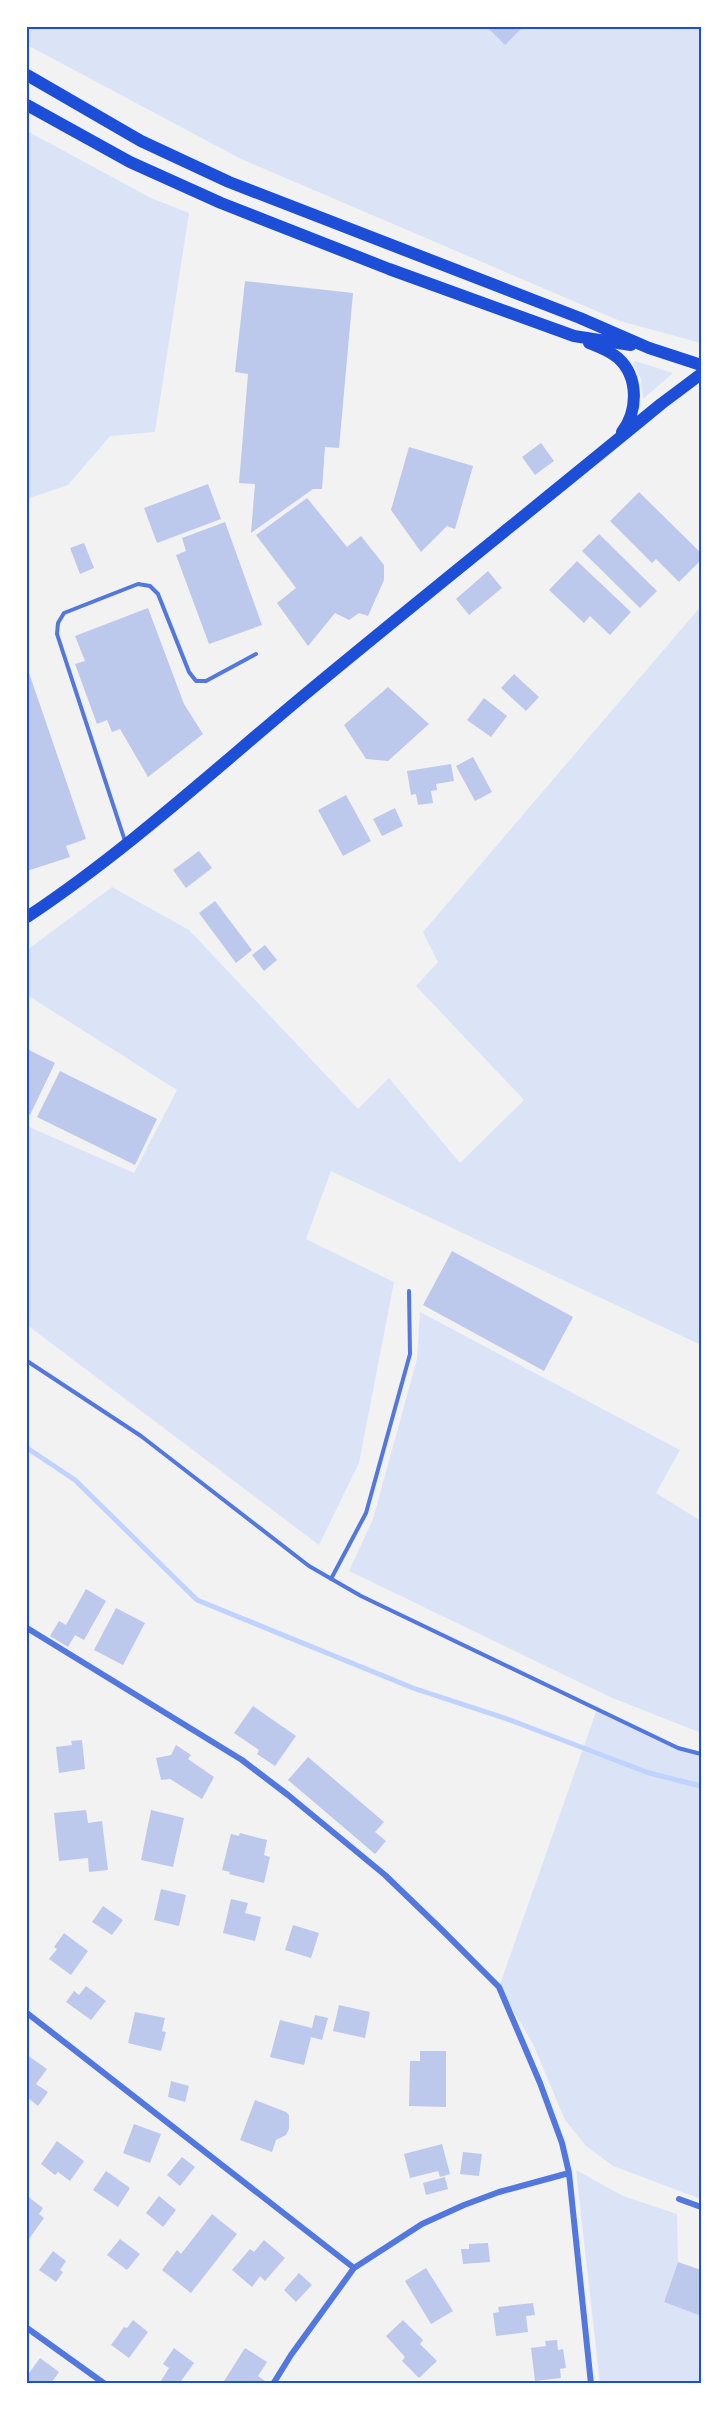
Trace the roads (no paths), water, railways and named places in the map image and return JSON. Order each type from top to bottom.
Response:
[{"type":"main road","points":[[27,75],[141,141],[229,182],[569,314],[649,348],[701,365]]},
{"type":"main road","points":[[27,105],[130,162],[221,203],[389,269],[574,336],[618,357],[625,365],[632,381],[634,400],[629,422],[609,447]]},
{"type":"main road","points":[[574,336],[649,348]]},
{"type":"main road","points":[[27,917],[57,897],[125,844],[701,374]]},
{"type":"street","points":[[27,1628],[251,1767],[288,1794],[385,1875],[499,1987],[540,2083],[562,2143],[569,2173],[591,2384]]},
{"type":"street","points":[[27,2013],[354,2268]]},
{"type":"street","points":[[273,2384],[291,2355],[354,2268],[422,2224],[464,2205],[499,2192],[569,2173]]},
{"type":"street","points":[[679,2199],[701,2207]]},
{"type":"street","points":[[27,2328],[105,2384]]},
{"type":"lane","points":[[125,844],[57,634],[58,623],[63,613],[138,584],[150,586],[158,594],[189,672],[196,681],[206,681],[256,654]]},
{"type":"lane","points":[[331,1579],[366,1513],[410,1354],[409,1291]]},
{"type":"lane","points":[[27,1361],[141,1436],[309,1566],[331,1579],[361,1596],[678,1748],[701,1754]]},
{"type":"waterway","points":[[27,1448],[75,1480],[197,1600],[413,1688],[510,1720],[649,1773],[701,1786]]}]
